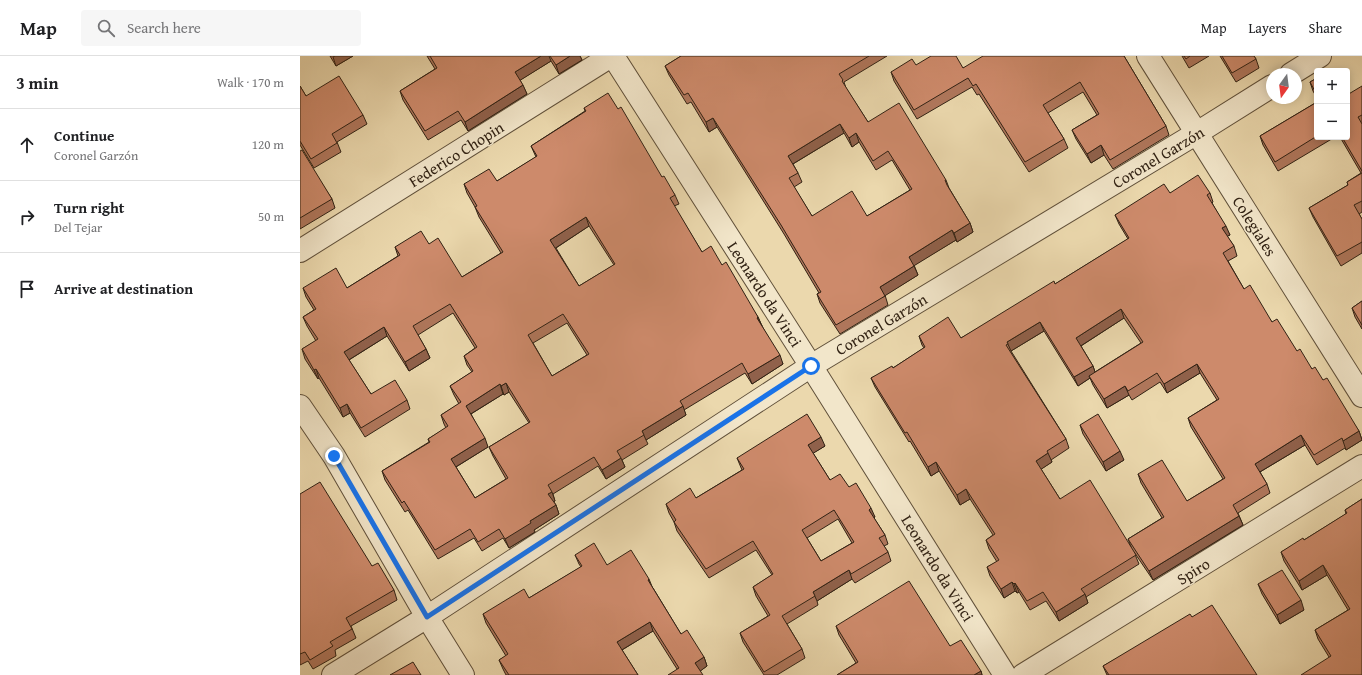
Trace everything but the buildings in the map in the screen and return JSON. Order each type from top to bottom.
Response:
[{"type":"street","name":"Federico Chopin","points":[[300,251],[612,56]]},
{"type":"street","name":"Leonardo da Vinci","points":[[612,56],[811,366],[1005,675]]},
{"type":"street","name":"Colegiales","points":[[1148,56],[1362,396]]},
{"type":"street","points":[[1301,68],[1320,56]]},
{"type":"street","name":"Coronel Garzón","points":[[333,675],[427,617],[811,366],[1266,90]]},
{"type":"street","points":[[300,406],[334,456],[427,617],[464,675]]},
{"type":"street","name":"Spiro","points":[[1023,675],[1362,466]]},
{"type":"route","points":[[334,456],[427,617],[811,366]]}]
